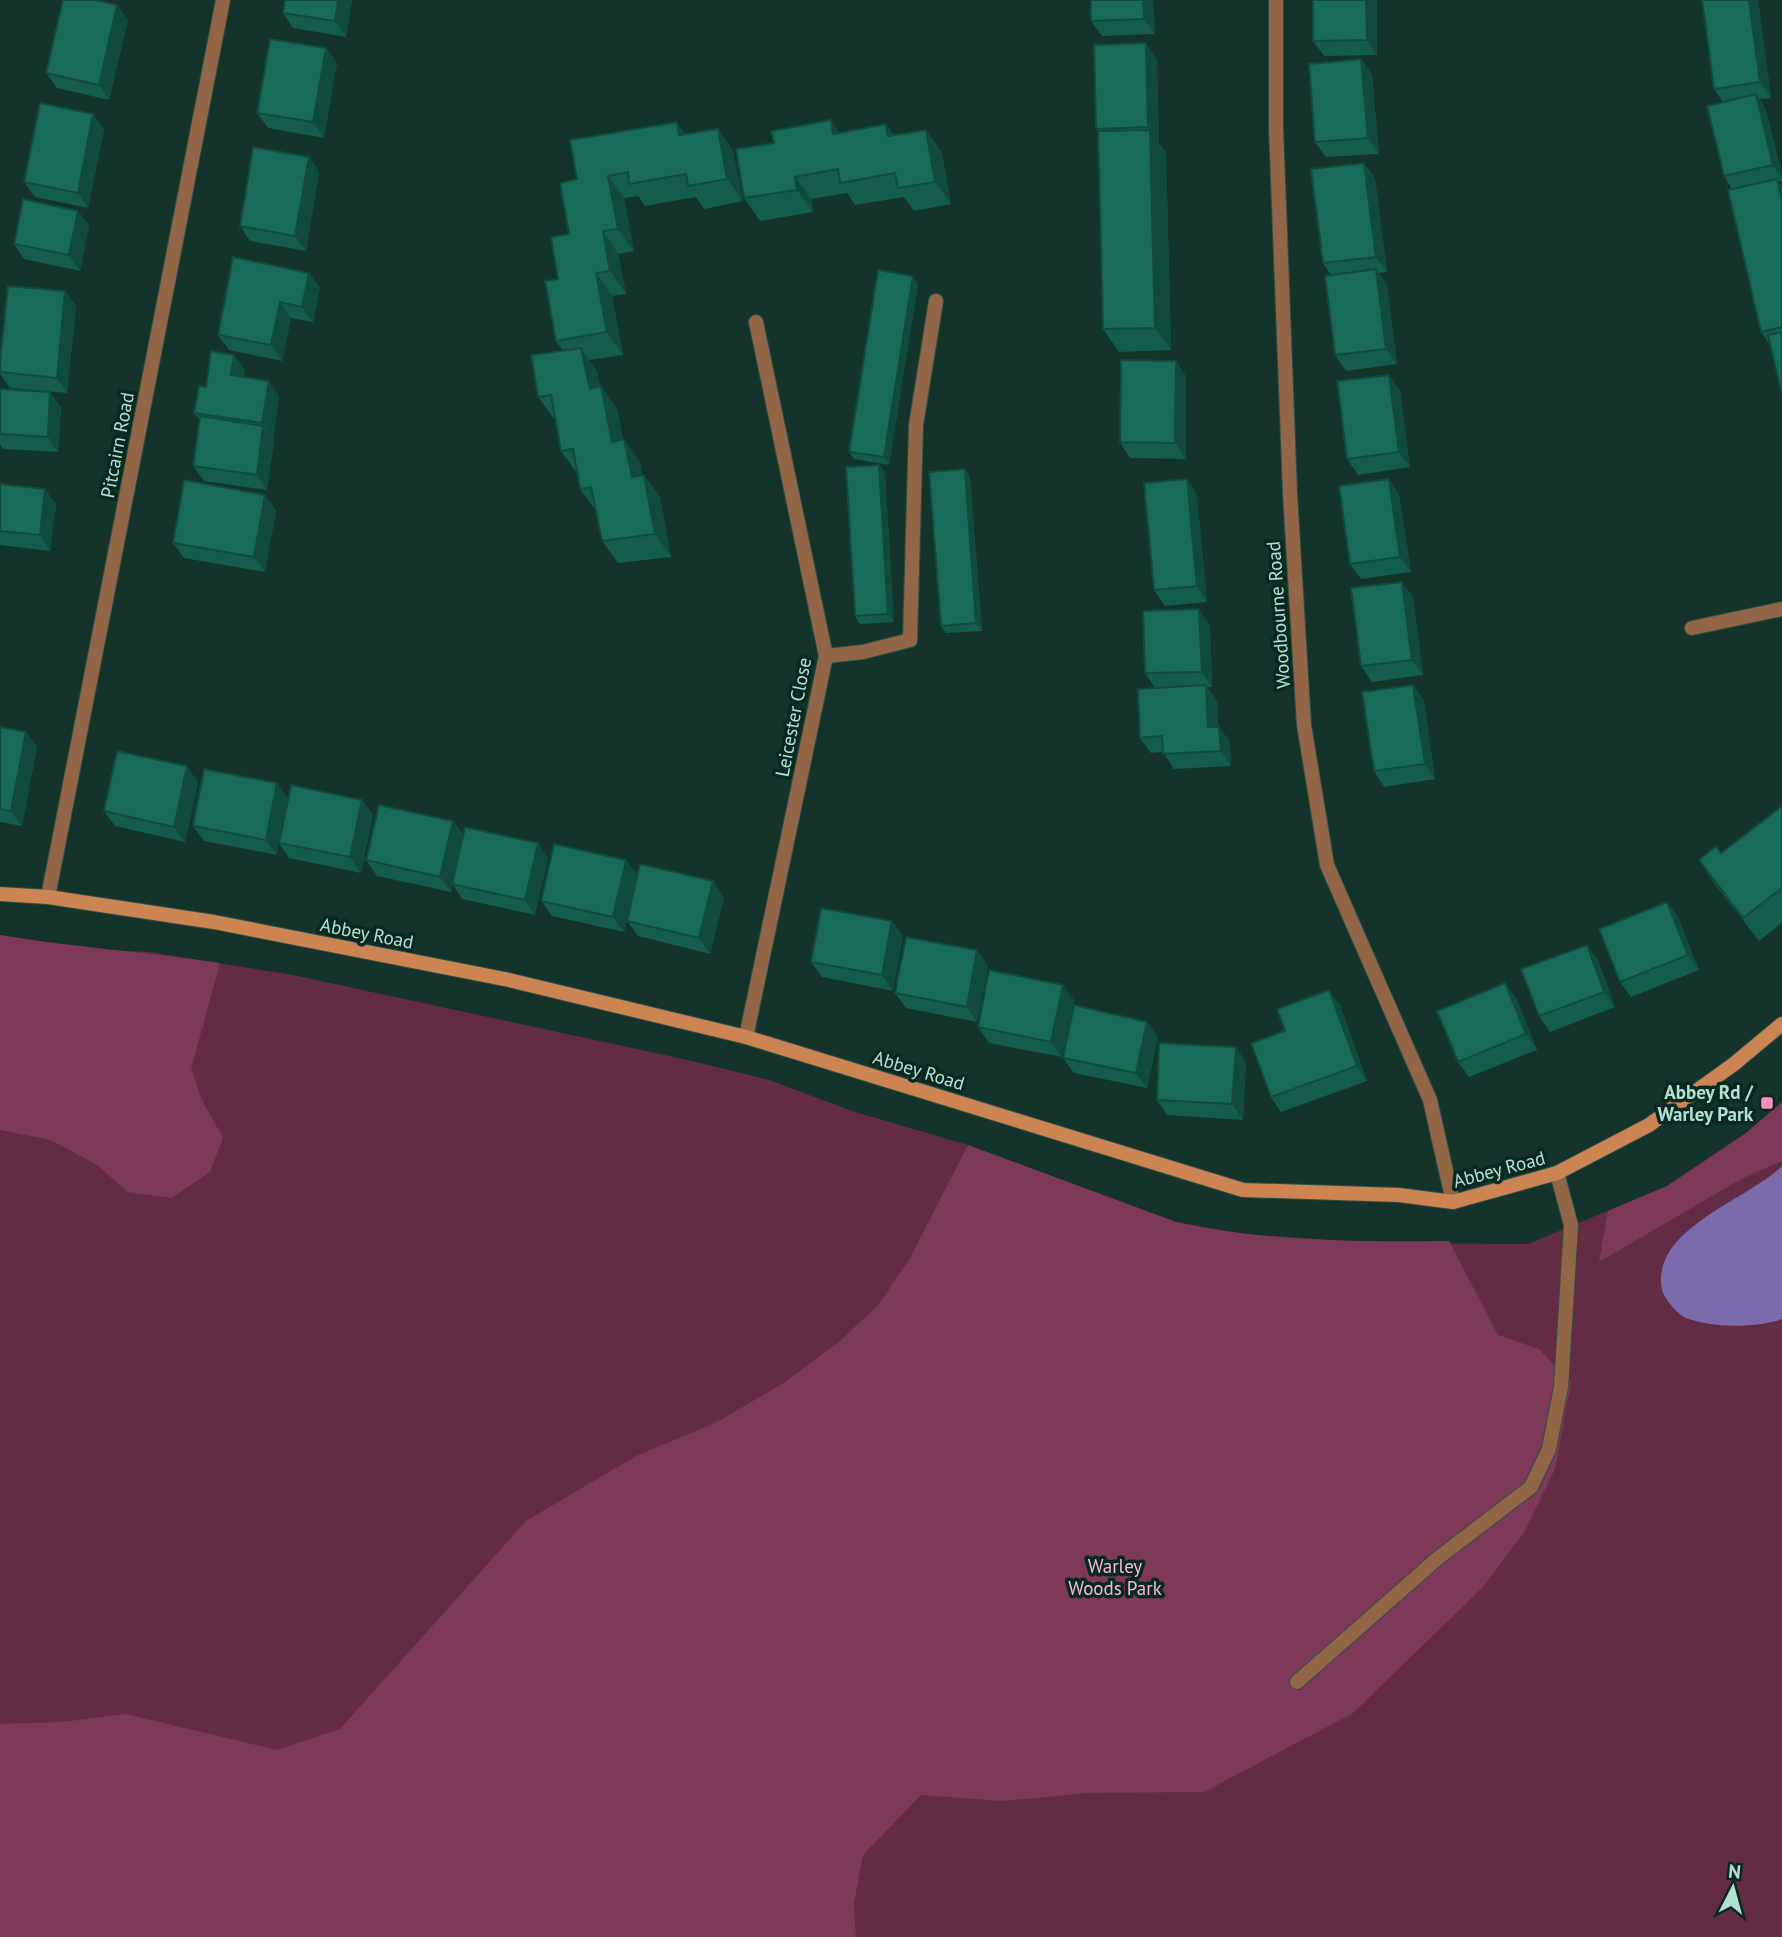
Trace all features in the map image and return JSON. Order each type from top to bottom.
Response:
[{"type":"street","name":"Pitcairn Road","points":[[48,897],[223,0]]},
{"type":"street","name":"Woodbourne Road","points":[[1276,0],[1276,128],[1290,493],[1304,725],[1326,865],[1430,1100],[1453,1202]]},
{"type":"street","points":[[826,656],[863,652],[910,640],[916,425],[936,301]]},
{"type":"street","name":"Leicester Close","points":[[746,1037],[826,656],[756,322]]},
{"type":"street","points":[[1692,628],[1782,609]]},
{"type":"street","name":"Abbey Road","points":[[0,894],[48,897],[214,922],[509,980],[746,1037],[1243,1190],[1399,1195],[1453,1202],[1557,1173],[1648,1125],[1734,1064],[1782,1024]]},
{"type":"street","points":[[1297,1682],[1438,1558],[1531,1487],[1549,1449],[1562,1387],[1571,1225],[1557,1173]]},
{"type":"green space","name":"Warley Woods Park","points":[[0,935],[84,949],[149,952],[293,975],[688,1060],[769,1080],[852,1111],[968,1145],[1176,1222],[1243,1234],[1375,1243],[1528,1244],[1667,1186],[1746,1133],[1782,1102],[1782,1937],[0,1937]]},
{"type":"green space","points":[[0,935],[220,963],[191,1069],[202,1100],[223,1138],[210,1172],[172,1198],[128,1192],[97,1165],[51,1140],[0,1130]]},
{"type":"green space","points":[[1782,1102],[1782,1161],[1741,1179],[1599,1262],[1608,1211],[1667,1186],[1746,1133]]},
{"type":"green space","name":"Warley Woods Park","points":[[968,1145],[1176,1222],[1210,1229],[1346,1241],[1449,1241],[1498,1335],[1539,1349],[1571,1383],[1555,1469],[1524,1532],[1483,1587],[1353,1713],[1204,1792],[1089,1793],[1001,1801],[921,1795],[863,1855],[854,1903],[856,1937],[0,1937],[0,1724],[62,1722],[126,1714],[277,1750],[340,1729],[526,1521],[636,1456],[717,1422],[782,1384],[839,1342],[879,1304],[910,1258]]},
{"type":"shaded area","points":[[1782,1166],[1782,1319],[1734,1326],[1708,1324],[1683,1316],[1672,1306],[1662,1290],[1662,1269],[1671,1250],[1685,1233],[1704,1218]]},
{"type":"building","points":[[63,0],[96,0],[117,5],[99,85],[46,73]]},
{"type":"building","points":[[285,0],[338,0],[335,21],[283,13]]},
{"type":"building","points":[[1091,0],[1143,0],[1144,19],[1091,21]]},
{"type":"building","points":[[1313,0],[1366,0],[1367,40],[1313,41]]},
{"type":"building","points":[[1702,0],[1749,0],[1760,82],[1714,89]]},
{"type":"building","points":[[270,39],[326,48],[313,122],[257,113]]},
{"type":"building","points":[[1146,43],[1148,127],[1096,129],[1094,45]]},
{"type":"building","points":[[1361,59],[1368,138],[1315,142],[1309,64]]},
{"type":"building","points":[[1756,94],[1773,165],[1724,176],[1707,106]]},
{"type":"building","points":[[40,103],[93,114],[78,193],[24,182]]},
{"type":"building","points":[[831,120],[833,134],[886,124],[888,136],[926,130],[935,182],[898,188],[895,173],[840,183],[838,169],[795,177],[797,190],[744,198],[736,149],[774,143],[771,131]]},
{"type":"building","points":[[677,122],[679,135],[718,129],[727,179],[688,186],[686,174],[629,184],[628,172],[608,176],[618,229],[603,231],[610,271],[596,273],[607,332],[556,341],[545,281],[558,279],[551,237],[569,234],[560,183],[577,179],[570,140]]},
{"type":"building","points":[[1150,130],[1155,328],[1103,329],[1098,131]]},
{"type":"building","points":[[253,147],[309,157],[295,236],[240,226]]},
{"type":"building","points":[[1364,163],[1376,257],[1323,263],[1311,169]]},
{"type":"building","points":[[1777,179],[1782,201],[1782,327],[1761,332],[1728,190]]},
{"type":"building","points":[[23,199],[78,211],[69,255],[14,244]]},
{"type":"building","points":[[233,257],[309,273],[302,307],[280,302],[271,345],[218,335]]},
{"type":"building","points":[[1376,269],[1386,349],[1335,355],[1325,276]]},
{"type":"building","points":[[878,270],[913,276],[884,457],[849,452]]},
{"type":"building","points":[[8,286],[65,291],[57,378],[0,372]]},
{"type":"building","points":[[1782,332],[1782,394],[1768,335]]},
{"type":"building","points":[[581,348],[590,389],[601,386],[612,442],[624,439],[632,477],[644,475],[655,534],[602,541],[591,487],[580,489],[573,449],[561,451],[551,395],[538,397],[531,355]]},
{"type":"building","points":[[211,351],[234,355],[231,375],[269,381],[262,423],[194,413],[199,386],[206,387]]},
{"type":"building","points":[[1121,360],[1176,361],[1175,443],[1120,442]]},
{"type":"building","points":[[1389,375],[1399,452],[1347,459],[1337,381]]},
{"type":"building","points":[[0,389],[50,392],[48,437],[0,434]]},
{"type":"building","points":[[200,416],[263,426],[257,475],[193,466]]},
{"type":"building","points":[[879,465],[888,614],[855,616],[846,467]]},
{"type":"building","points":[[965,469],[976,623],[941,626],[929,472]]},
{"type":"building","points":[[1187,479],[1197,586],[1154,590],[1144,483]]},
{"type":"building","points":[[1389,479],[1400,557],[1350,564],[1339,486]]},
{"type":"building","points":[[184,480],[265,495],[254,557],[173,543]]},
{"type":"building","points":[[0,484],[45,489],[40,535],[0,531]]},
{"type":"building","points":[[1402,582],[1412,660],[1361,666],[1351,588]]},
{"type":"building","points":[[1199,609],[1202,672],[1145,673],[1143,611]]},
{"type":"building","points":[[1206,685],[1208,727],[1219,727],[1221,751],[1163,754],[1162,736],[1140,738],[1138,689]]},
{"type":"building","points":[[1413,685],[1425,764],[1374,771],[1362,692]]},
{"type":"building","points":[[0,727],[26,732],[11,811],[0,809]]},
{"type":"building","points":[[117,751],[187,766],[174,827],[104,811]]},
{"type":"building","points":[[204,769],[277,783],[266,840],[193,826]]},
{"type":"building","points":[[291,785],[362,800],[350,857],[279,843]]},
{"type":"building","points":[[379,805],[453,821],[440,877],[366,860]]},
{"type":"building","points":[[1782,806],[1782,888],[1743,918],[1699,860],[1716,846],[1721,853]]},
{"type":"building","points":[[465,827],[538,843],[525,900],[452,884]]},
{"type":"building","points":[[554,844],[626,860],[613,917],[541,901]]},
{"type":"building","points":[[640,864],[713,881],[699,938],[627,921]]},
{"type":"building","points":[[1667,902],[1688,955],[1620,982],[1599,929]]},
{"type":"building","points":[[821,908],[892,921],[882,975],[811,962]]},
{"type":"building","points":[[906,937],[977,950],[967,1007],[895,993]]},
{"type":"building","points":[[1587,945],[1604,992],[1539,1016],[1521,969]]},
{"type":"building","points":[[989,970],[1063,985],[1051,1042],[978,1027]]},
{"type":"building","points":[[1505,983],[1526,1034],[1458,1062],[1437,1011]]},
{"type":"building","points":[[1329,990],[1357,1066],[1271,1097],[1251,1043],[1285,1031],[1277,1009]]},
{"type":"building","points":[[1074,1005],[1147,1022],[1136,1073],[1063,1058]]},
{"type":"building","points":[[1159,1043],[1236,1047],[1232,1104],[1157,1100]]},
{"type":"place","name":"Abbey Rd / Warley Park","points":[[1767,1103]]}]
